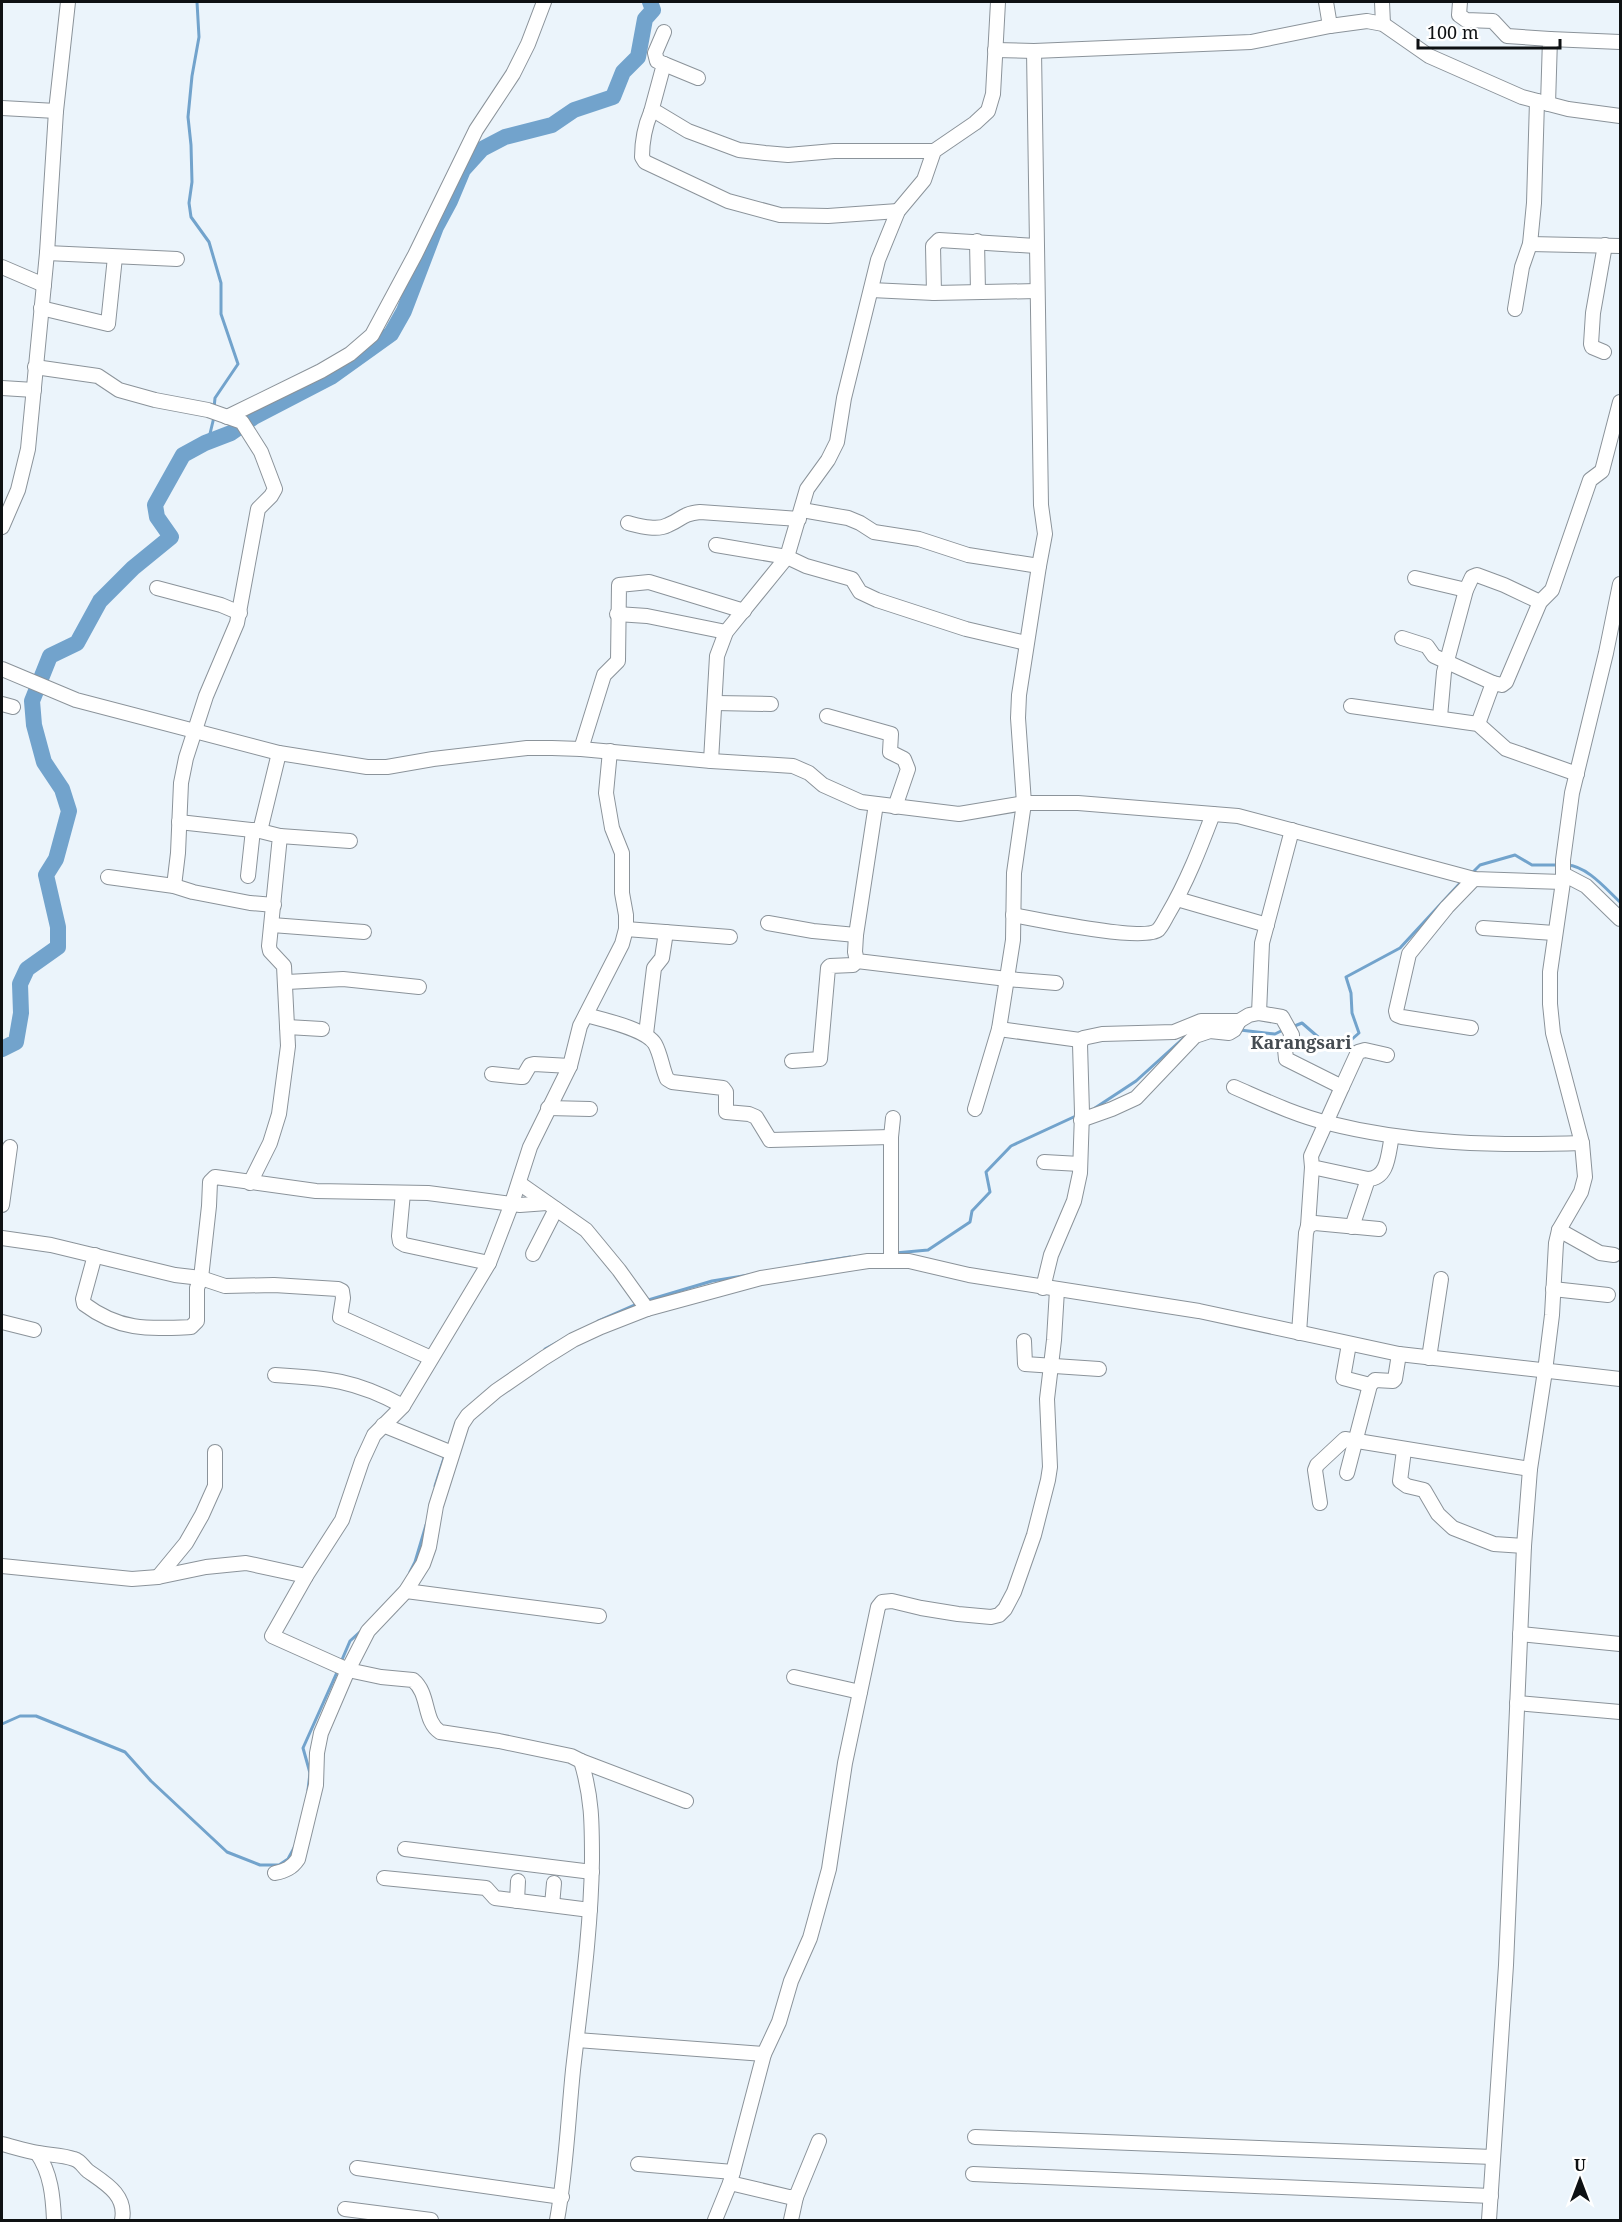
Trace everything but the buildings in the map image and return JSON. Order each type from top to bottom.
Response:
[{"type":"street","points":[[2,527],[18,490],[28,449],[47,254],[56,111],[68,2]]},
{"type":"street","points":[[225,417],[321,371],[350,354],[372,335],[415,255],[476,130],[513,74],[528,44],[544,2]]},
{"type":"street","points":[[651,112],[658,113],[688,131],[739,150],[788,155],[834,151],[934,151],[975,123],[988,111],[993,94],[998,2]]},
{"type":"street","points":[[1326,2],[1330,26]]},
{"type":"street","points":[[1382,2],[1383,24]]},
{"type":"street","points":[[1460,2],[1459,15],[1464,19],[1495,22],[1507,36],[1620,42]]},
{"type":"street","points":[[995,50],[1034,51],[1251,42],[1367,21],[1383,24],[1398,32],[1429,56],[1522,97],[1596,114],[1620,116]]},
{"type":"street","points":[[664,32],[655,52],[657,61],[698,78]]},
{"type":"street","points":[[1515,309],[1522,267],[1530,244],[1542,102],[1550,39]]},
{"type":"street","points":[[975,1109],[999,1029],[1013,940],[1014,873],[1024,803],[1018,718],[1019,695],[1026,642],[1046,534],[1041,505],[1034,51]]},
{"type":"street","points":[[664,64],[651,112],[646,122],[642,146],[642,157],[645,162],[728,201],[780,215],[828,216],[898,211]]},
{"type":"street","points":[[2,108],[56,111]]},
{"type":"street","points":[[711,761],[717,656],[726,632],[787,557],[807,489],[837,442],[844,398],[878,260],[898,211],[924,180],[934,151]]},
{"type":"street","points":[[934,293],[934,243],[942,239],[1036,246]]},
{"type":"street","points":[[977,241],[978,292]]},
{"type":"street","points":[[1530,244],[1620,246]]},
{"type":"street","points":[[1604,352],[1592,347],[1592,344],[1593,313],[1605,245]]},
{"type":"street","points":[[47,254],[177,259]]},
{"type":"street","points":[[41,308],[108,324],[115,257]]},
{"type":"street","points":[[2,267],[44,285]]},
{"type":"street","points":[[872,290],[934,293],[1037,291]]},
{"type":"street","points":[[35,367],[91,374],[119,390],[155,400],[208,410],[244,425],[261,452],[275,489],[258,509],[240,613],[194,729],[181,783],[174,886]]},
{"type":"street","points":[[2,388],[34,390]]},
{"type":"street","points":[[1402,638],[1427,646],[1434,656],[1493,683],[1502,685],[1506,682],[1540,602],[1552,590],[1590,480],[1602,471],[1620,402]]},
{"type":"street","points":[[628,523],[663,527],[684,515],[700,512],[800,514],[848,518],[874,532],[919,539],[968,555],[1039,566]]},
{"type":"street","points":[[716,544],[787,557],[806,566],[852,579],[860,592],[877,600],[974,632],[1026,642]]},
{"type":"street","points":[[1440,717],[1446,661],[1466,590],[1472,577],[1477,574],[1540,602]]},
{"type":"street","points":[[1415,578],[1466,590]]},
{"type":"street","points":[[581,749],[604,675],[618,661],[619,585],[649,582],[744,611]]},
{"type":"street","points":[[1489,2220],[1506,1965],[1524,1546],[1530,1468],[1545,1371],[1553,1264],[1559,1230],[1581,1192],[1585,1177],[1582,1143],[1552,1024],[1550,972],[1577,774],[1619,600],[1620,584]]},
{"type":"street","points":[[157,588],[221,605],[240,613]]},
{"type":"street","points":[[617,614],[647,615],[726,632]]},
{"type":"street","points":[[2,669],[76,700],[279,753],[366,767],[387,767],[526,748],[581,749],[793,766],[809,773],[823,785],[861,802],[959,814],[1024,803],[1078,803],[1238,816],[1473,879],[1563,871],[1586,886],[1620,919]]},
{"type":"street","points":[[1478,724],[1493,683]]},
{"type":"street","points":[[715,703],[771,704]]},
{"type":"street","points":[[1351,706],[1478,724],[1506,749],[1577,774]]},
{"type":"street","points":[[828,716],[891,734],[890,752],[904,759],[908,769],[895,807]]},
{"type":"street","points":[[610,752],[606,793],[612,828],[622,853],[622,893],[626,929],[618,954],[580,1026],[570,1066],[530,1147],[489,1263],[403,1406],[383,1425],[369,1444],[342,1520],[306,1576],[272,1636],[343,1667],[381,1677],[413,1680],[423,1692],[433,1727],[440,1732],[572,1756],[686,1801]]},
{"type":"street","points":[[248,876],[256,831],[279,753]]},
{"type":"street","points":[[792,1061],[820,1059],[828,968],[853,965],[856,961],[856,935],[876,804]]},
{"type":"street","points":[[1013,915],[1063,925],[1129,933],[1149,933],[1158,930],[1185,885],[1214,814]]},
{"type":"street","points":[[179,822],[256,831],[280,837],[350,841]]},
{"type":"street","points":[[1259,1013],[1261,952],[1292,830]]},
{"type":"street","points":[[250,1183],[270,1143],[279,1114],[288,1046],[284,966],[270,951],[280,837]]},
{"type":"street","points":[[108,877],[174,886],[201,894],[274,905]]},
{"type":"street","points":[[1471,1028],[1402,1017],[1397,1015],[1396,1011],[1408,954],[1473,879]]},
{"type":"street","points":[[1177,899],[1267,925]]},
{"type":"street","points":[[768,923],[813,931],[856,935]]},
{"type":"street","points":[[272,925],[364,932]]},
{"type":"street","points":[[1483,928],[1554,933]]},
{"type":"street","points":[[626,929],[730,937]]},
{"type":"street","points":[[646,1034],[654,968],[662,958],[666,932]]},
{"type":"street","points":[[856,961],[1007,980],[1056,983]]},
{"type":"street","points":[[286,981],[343,979],[419,987]]},
{"type":"street","points":[[999,1029],[1080,1040],[1091,1035],[1174,1032],[1203,1026],[1229,1034],[1249,1015],[1259,1013],[1277,1015],[1285,1020],[1292,1035],[1285,1054],[1342,1087]]},
{"type":"street","points":[[586,1015],[646,1034],[659,1051],[667,1079],[672,1082],[723,1088],[726,1092],[726,1112],[749,1114],[756,1118],[770,1140],[891,1137]]},
{"type":"street","points":[[1081,1117],[1112,1109],[1136,1098],[1203,1026]]},
{"type":"street","points":[[287,1027],[322,1029]]},
{"type":"street","points":[[715,2220],[731,2177],[764,2054],[779,2022],[794,1974],[810,1938],[829,1869],[845,1763],[878,1607],[882,1602],[892,1600],[948,1613],[992,1617],[999,1615],[1014,1592],[1034,1535],[1050,1467],[1047,1399],[1054,1340],[1050,1289],[1051,1255],[1074,1201],[1080,1164],[1080,1040]]},
{"type":"street","points":[[1299,1333],[1311,1156],[1358,1052],[1365,1050],[1388,1055]]},
{"type":"street","points":[[492,1074],[521,1077],[530,1065],[534,1064],[570,1066]]},
{"type":"street","points":[[1234,1087],[1274,1105],[1327,1123],[1392,1136],[1466,1144],[1582,1143]]},
{"type":"street","points":[[548,1108],[590,1109]]},
{"type":"street","points":[[891,1255],[893,1118]]},
{"type":"street","points":[[1312,1167],[1375,1179],[1384,1172],[1392,1136]]},
{"type":"street","points":[[2,1205],[10,1147]]},
{"type":"street","points":[[1044,1162],[1080,1164]]},
{"type":"street","points":[[95,1255],[83,1303],[114,1322],[131,1327],[180,1328],[195,1325],[197,1321],[197,1288],[201,1278],[210,1182],[215,1177],[316,1191],[428,1193],[552,1206]]},
{"type":"street","points":[[1352,1227],[1368,1179]]},
{"type":"street","points":[[519,1183],[586,1230],[644,1304]]},
{"type":"street","points":[[403,1193],[400,1242],[489,1263]]},
{"type":"street","points":[[533,1254],[552,1206]]},
{"type":"street","points":[[1308,1226],[1315,1223],[1379,1229]]},
{"type":"street","points":[[1559,1230],[1600,1253],[1614,1255]]},
{"type":"street","points":[[2,1238],[51,1245],[175,1275],[201,1278],[225,1286],[274,1285],[338,1289],[344,1295],[340,1317],[431,1358]]},
{"type":"street","points":[[275,1873],[285,1871],[298,1859],[316,1785],[317,1753],[321,1733],[343,1667],[368,1631],[406,1591],[426,1555],[448,1452],[462,1424],[468,1415],[496,1391],[573,1340],[644,1304],[761,1278],[868,1261],[891,1255],[969,1275],[1199,1311],[1399,1354],[1620,1379]]},
{"type":"street","points":[[1429,1358],[1441,1279]]},
{"type":"street","points":[[1552,1289],[1608,1295]]},
{"type":"street","points":[[2,1322],[34,1330]]},
{"type":"street","points":[[1024,1341],[1025,1364],[1099,1369]]},
{"type":"street","points":[[1349,1344],[1343,1378],[1370,1385]]},
{"type":"street","points":[[1347,1473],[1370,1385],[1375,1380],[1393,1381],[1395,1379],[1399,1354]]},
{"type":"street","points":[[275,1376],[344,1381],[365,1387],[403,1406]]},
{"type":"street","points":[[383,1425],[448,1452]]},
{"type":"street","points":[[1320,1503],[1315,1470],[1317,1465],[1345,1439],[1530,1468]]},
{"type":"street","points":[[1404,1450],[1400,1481],[1407,1486],[1424,1490],[1438,1514],[1447,1524],[1491,1543],[1524,1546]]},
{"type":"street","points":[[158,1577],[192,1535],[207,1504],[215,1486],[215,1452]]},
{"type":"street","points":[[2,1566],[114,1578],[158,1577],[206,1567],[246,1563],[306,1576]]},
{"type":"street","points":[[406,1591],[599,1616]]},
{"type":"street","points":[[1520,1634],[1620,1644]]},
{"type":"street","points":[[794,1677],[860,1692]]},
{"type":"street","points":[[1517,1703],[1620,1712]]},
{"type":"street","points":[[557,2220],[562,2197],[588,1949],[591,1872],[590,1788],[582,1761]]},
{"type":"street","points":[[405,1849],[591,1872]]},
{"type":"street","points":[[384,1878],[486,1888],[495,1898],[590,1910]]},
{"type":"street","points":[[516,1901],[518,1881]]},
{"type":"street","points":[[552,1905],[554,1883]]},
{"type":"street","points":[[577,2040],[764,2054]]},
{"type":"street","points":[[975,2137],[1493,2157]]},
{"type":"street","points":[[791,2220],[796,2197],[819,2141]]},
{"type":"street","points":[[2,2145],[74,2158],[89,2172],[110,2186],[122,2203],[122,2220]]},
{"type":"street","points":[[37,2153],[44,2163],[50,2183],[54,2220]]},
{"type":"street","points":[[638,2164],[731,2177],[789,2197],[796,2197]]},
{"type":"street","points":[[357,2168],[562,2197]]},
{"type":"street","points":[[973,2174],[1491,2196]]},
{"type":"street","points":[[345,2209],[430,2220]]},
{"type":"waterway","points":[[197,2],[199,37],[188,117],[192,182],[189,203],[191,217],[209,242],[221,283],[221,314],[238,364],[215,398],[214,408]]},
{"type":"waterway","points":[[2,1049],[16,1042],[21,1013],[20,984],[27,969],[58,947],[58,927],[46,875],[56,859],[69,811],[62,789],[44,762],[34,725],[32,701],[50,656],[77,643],[100,601],[133,568],[171,537],[157,517],[155,505],[183,455],[231,433],[254,417],[331,377],[391,334],[404,311],[436,227],[463,170],[482,149],[505,137],[552,125],[574,110],[613,97],[623,72],[638,57],[645,19],[653,10],[650,2]]},
{"type":"waterway","points":[[208,442],[214,417]]},
{"type":"waterway","points":[[1472,873],[1480,865],[1515,855],[1532,865],[1560,865]]},
{"type":"waterway","points":[[1567,865],[1582,869],[1620,902]]},
{"type":"waterway","points":[[1292,1027],[1302,1023],[1333,1050],[1342,1048],[1359,1033],[1352,1013],[1351,993],[1346,977],[1400,948],[1462,881]]},
{"type":"waterway","points":[[1240,1030],[1275,1034],[1283,1030]]},
{"type":"waterway","points":[[1095,1108],[1136,1081],[1188,1034]]},
{"type":"waterway","points":[[895,1253],[928,1250],[970,1222],[972,1211],[990,1192],[986,1172],[1011,1146],[1078,1115]]},
{"type":"waterway","points":[[806,1264],[850,1257]]},
{"type":"waterway","points":[[645,1301],[712,1281],[749,1275]]},
{"type":"waterway","points":[[598,1321],[639,1303]]},
{"type":"waterway","points":[[545,1349],[558,1342]]},
{"type":"waterway","points":[[435,1486],[445,1455]]},
{"type":"waterway","points":[[410,1572],[426,1525]]},
{"type":"waterway","points":[[341,1662],[350,1641],[362,1630]]},
{"type":"waterway","points":[[308,1790],[310,1773],[303,1748],[338,1670]]},
{"type":"waterway","points":[[2,1724],[20,1716],[36,1716],[125,1752],[151,1781],[227,1852],[260,1865],[279,1865],[288,1859],[295,1846]]},
{"type":"district","name":"Karangsari","points":[[1301,1042]]}]
